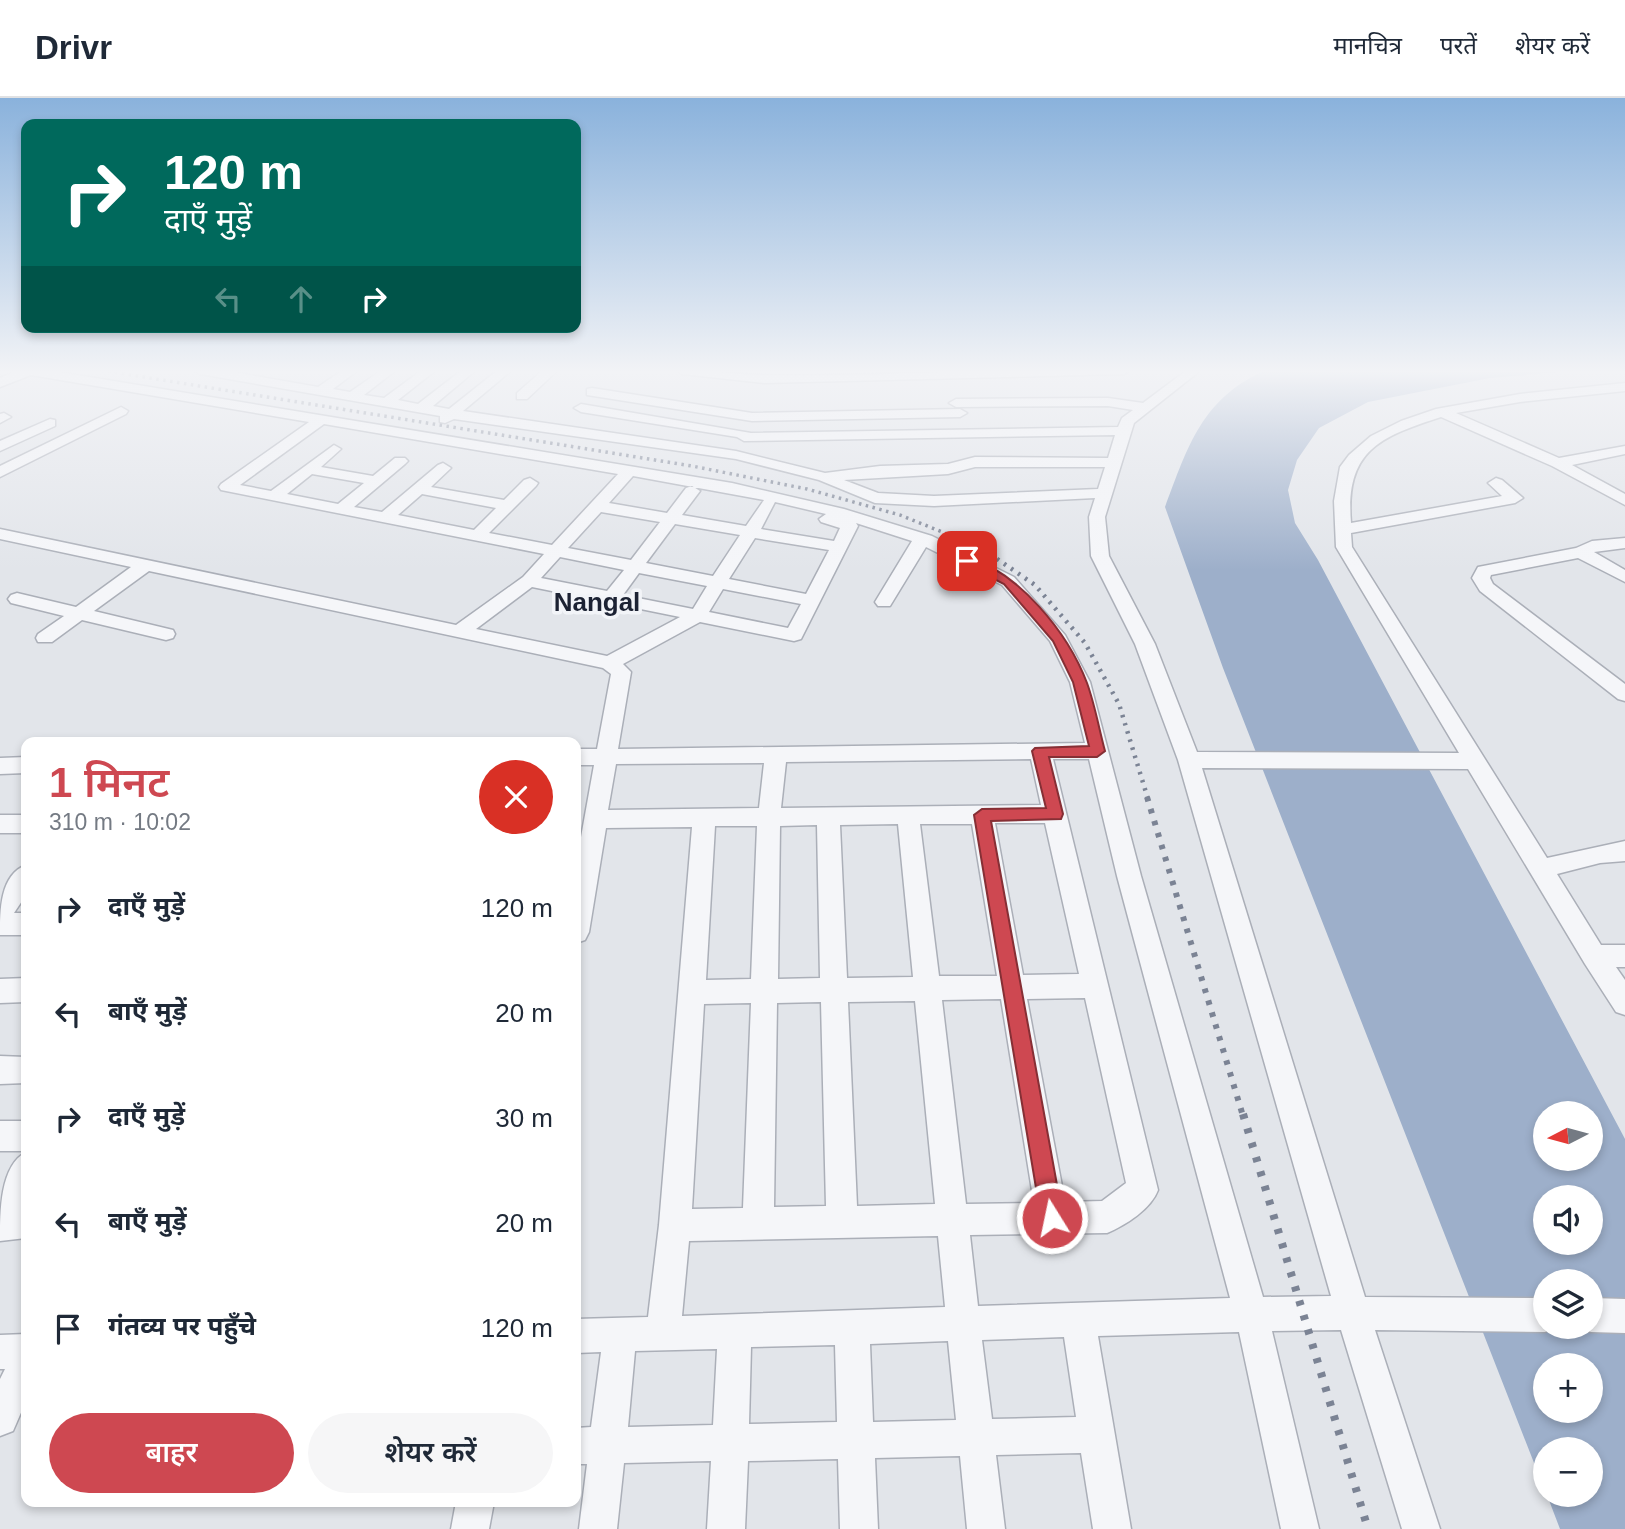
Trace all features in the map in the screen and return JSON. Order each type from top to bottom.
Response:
[{"type":"street","points":[[0,447],[21,437]]},
{"type":"street","points":[[0,472],[70,437]]},
{"type":"street","points":[[297,437],[227,487],[811,601]]},
{"type":"street","points":[[424,437],[768,504],[850,526],[794,635],[529,582]]},
{"type":"street","points":[[610,437],[736,455],[824,477],[876,498],[934,501],[981,480],[1113,463]]},
{"type":"street","points":[[736,455],[744,437]]},
{"type":"street","points":[[967,437],[981,480]]},
{"type":"street","points":[[1122,437],[1097,517],[1100,556],[1145,645],[1189,760],[1353,1313],[1421,1529]]},
{"type":"street","points":[[1377,437],[1353,459],[1342,487],[1344,547],[1625,1003]]},
{"type":"street","points":[[1498,437],[1557,463],[1625,500]]},
{"type":"street","points":[[274,496],[334,449]]},
{"type":"street","points":[[1557,463],[1625,450]]},
{"type":"street","points":[[342,509],[400,461]]},
{"type":"street","points":[[386,518],[443,468]]},
{"type":"street","points":[[309,469],[377,481]]},
{"type":"street","points":[[824,477],[880,471],[947,469],[981,480],[1104,493]]},
{"type":"street","points":[[460,631],[529,582],[625,475]]},
{"type":"street","points":[[625,475],[732,488],[838,512],[922,539],[1008,581],[1058,639],[1080,682],[1129,876],[1252,1316],[1300,1529]]},
{"type":"street","points":[[477,536],[530,483]]},
{"type":"street","points":[[1344,528],[1514,498],[1496,483]]},
{"type":"street","points":[[418,489],[508,505]]},
{"type":"street","points":[[611,598],[692,491]]},
{"type":"street","points":[[609,663],[697,616],[768,504]]},
{"type":"street","points":[[597,506],[839,547]]},
{"type":"street","points":[[2,536],[147,564],[609,663],[621,672],[595,819],[581,867]]},
{"type":"street","points":[[884,603],[922,539]]},
{"type":"street","points":[[1625,542],[1592,546],[1581,552],[1484,571],[1481,578],[1486,587],[1625,694]]},
{"type":"street","points":[[1581,552],[1625,578]]},
{"type":"street","points":[[45,638],[147,564]]},
{"type":"street","points":[[17,599],[166,634]]},
{"type":"street","points":[[675,1225],[1107,1217],[1143,1190],[1040,751]]},
{"type":"street","points":[[581,757],[1097,751]]},
{"type":"street","points":[[758,1223],[769,816],[776,754]]},
{"type":"street","points":[[1189,760],[1475,761]]},
{"type":"street","points":[[0,766],[21,765]]},
{"type":"street","points":[[595,819],[1055,814]]},
{"type":"street","points":[[982,815],[1052,1218]]},
{"type":"street","points":[[828,816],[842,1222]]},
{"type":"street","points":[[908,816],[986,1529]]},
{"type":"street","points":[[663,1333],[675,1225],[704,818]]},
{"type":"street","points":[[0,824],[21,824]]},
{"type":"street","points":[[1541,869],[1600,854],[1622,853],[1625,850]]},
{"type":"street","points":[[0,914],[21,883]]},
{"type":"street","points":[[0,924],[21,924]]},
{"type":"street","points":[[1594,956],[1625,956]]},
{"type":"street","points":[[691,992],[1095,986]]},
{"type":"street","points":[[0,991],[21,990]]},
{"type":"street","points":[[0,1070],[21,1070]]},
{"type":"street","points":[[0,1136],[21,1136]]},
{"type":"street","points":[[0,1216],[21,1176]]},
{"type":"street","points":[[0,1225],[21,1223]]},
{"type":"street","points":[[581,1336],[1353,1313],[1533,1315]]},
{"type":"street","points":[[1603,1315],[1625,1316]]},
{"type":"street","points":[[1077,1321],[1112,1529]]},
{"type":"street","points":[[852,1328],[859,1529]]},
{"type":"street","points":[[726,1529],[735,1331]]},
{"type":"street","points":[[598,1529],[592,1446],[620,1335]]},
{"type":"street","points":[[0,1352],[21,1352]]},
{"type":"street","points":[[0,1418],[21,1374]]},
{"type":"street","points":[[592,1446],[1097,1435]]},
{"type":"street","points":[[470,1529],[474,1507]]},
{"type":"water","points":[[1194,437],[1313,437],[1297,460],[1288,490],[1295,523],[1318,560],[1625,1139],[1625,1529],[1560,1529],[1552,1507],[1603,1507],[1603,1437],[1533,1437],[1533,1460],[1223,668],[1165,507]]},
{"type":"railway","points":[[512,437],[692,466],[807,489],[900,515],[977,546],[992,556]]},
{"type":"railway","points":[[990,554],[1035,585],[1085,643],[1119,704],[1148,799]]},
{"type":"railway","points":[[1147,797],[1243,1116]]},
{"type":"railway","points":[[1243,1114],[1368,1529]]},
{"type":"district","name":"Nangal","points":[[597,602]]},
{"type":"route","points":[[967,561],[1008,581],[1058,639],[1080,682],[1097,751],[1040,751],[1055,814],[982,815],[1052,1218]]}]
